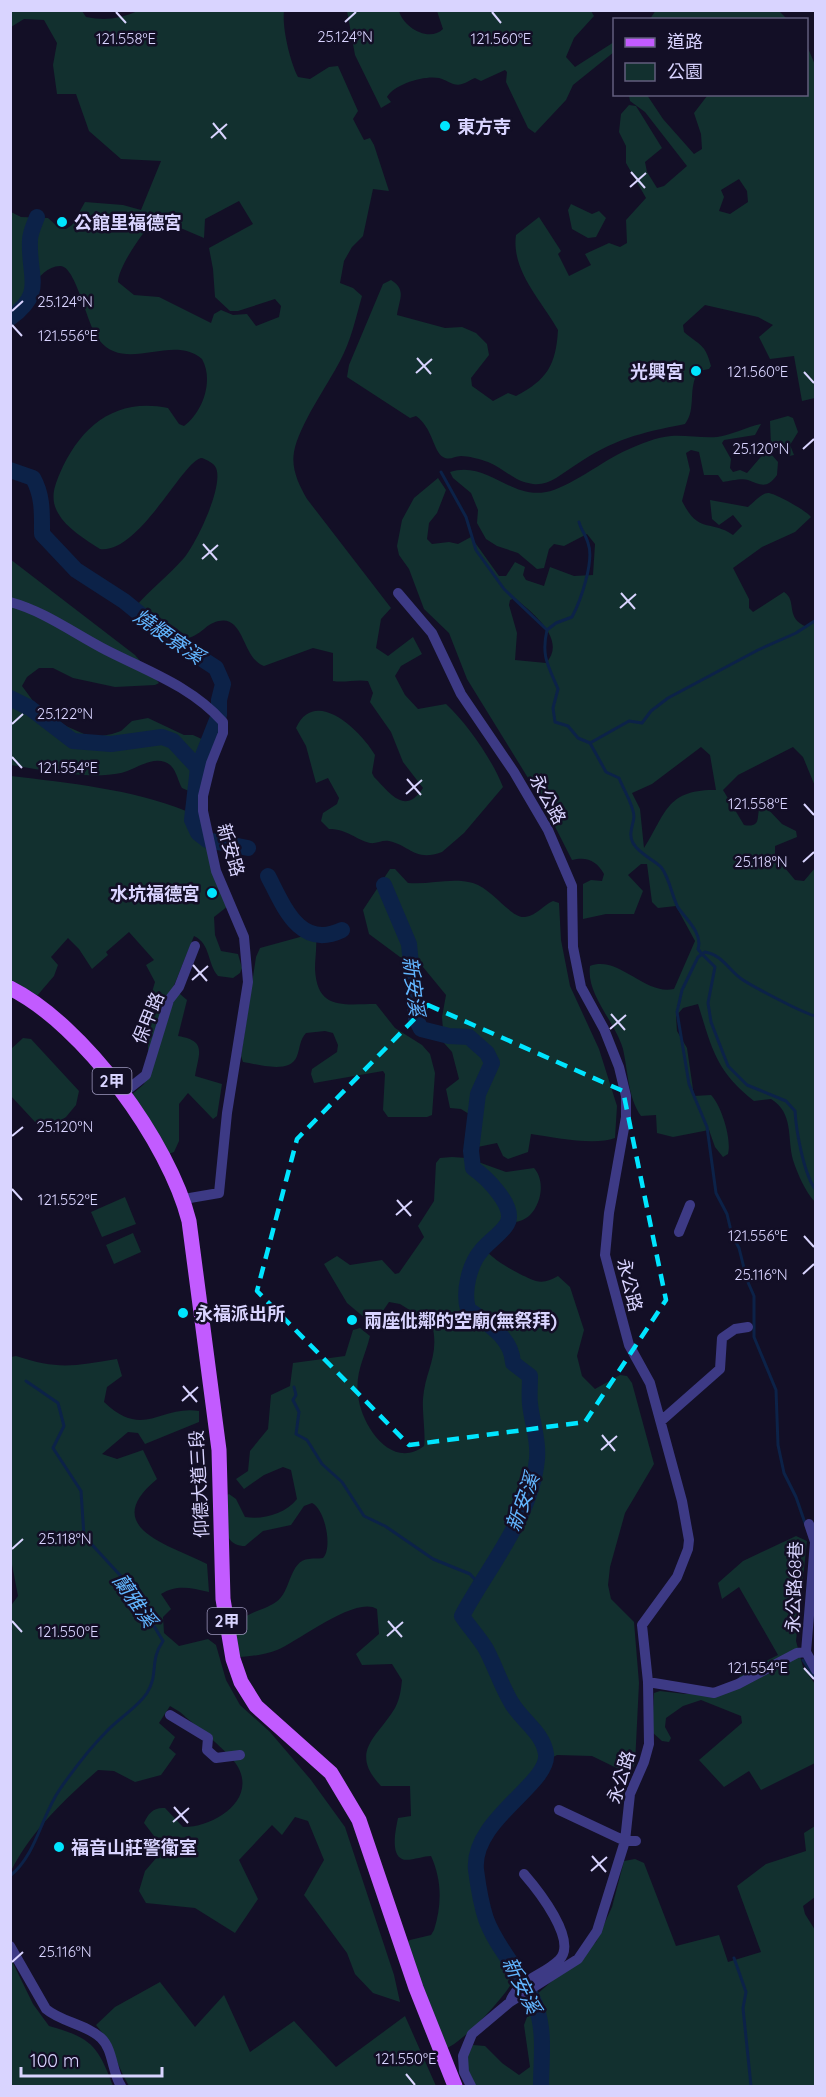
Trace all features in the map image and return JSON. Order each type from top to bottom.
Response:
[{"type":"main road","name":"仰德大道三段","points":[[10,988],[38,1004],[80,1042],[122,1094],[159,1147],[184,1199],[189,1221],[219,1450],[223,1599],[233,1659],[241,1682],[256,1706],[331,1773],[359,1820],[416,1990],[455,2086]]},
{"type":"street","name":"永公路","points":[[398,593],[432,633],[461,694],[514,772],[548,830],[572,886],[573,947],[581,987],[614,1051],[626,1096],[623,1141],[609,1213],[605,1255],[629,1345],[650,1383],[662,1421],[682,1501],[689,1540],[688,1549],[677,1577],[642,1625],[648,1682],[649,1744],[645,1762],[630,1794],[631,1841],[597,1931],[578,1959],[535,1982]]},
{"type":"street","name":"新安路","points":[[10,602],[51,620],[105,650],[178,685],[219,718],[223,733],[211,763],[205,788],[203,811],[216,871],[244,937],[248,982],[227,1113],[219,1193],[184,1199]]},
{"type":"street","name":"保甲路","points":[[122,1094],[146,1075],[169,1000],[179,987],[195,946]]},
{"type":"street","points":[[679,1233],[690,1205]]},
{"type":"street","points":[[662,1421],[720,1369],[722,1338],[735,1329],[748,1327]]},
{"type":"street","name":"永公路68巷","points":[[806,1652],[815,1542],[809,1524]]},
{"type":"street","points":[[648,1682],[714,1692],[738,1684],[797,1653],[806,1652],[816,1670]]},
{"type":"street","points":[[170,1715],[208,1738],[207,1750],[216,1758],[240,1755]]},
{"type":"street","points":[[559,1810],[631,1841]]},
{"type":"street","points":[[471,2086],[464,2072],[466,2044],[472,2034],[520,1991],[535,1982],[564,1954],[565,1946],[552,1909],[525,1874]]},
{"type":"street","points":[[10,1946],[45,2009],[54,2016],[100,2037],[107,2047],[112,2068],[121,2086]]},
{"type":"highlighted area","points":[[428,1005],[623,1091],[666,1300],[585,1422],[409,1445],[257,1291],[297,1139]]},
{"type":"green space","points":[[11,10],[82,11],[86,17],[99,19],[118,17],[138,11],[284,11],[287,44],[298,77],[310,79],[329,67],[338,66],[358,111],[353,119],[364,140],[370,138],[374,145],[389,191],[373,189],[363,236],[352,247],[344,261],[340,283],[353,288],[362,296],[344,353],[301,430],[294,452],[294,465],[307,499],[391,608],[381,619],[376,648],[388,656],[413,637],[422,654],[401,666],[395,676],[405,695],[418,709],[446,704],[479,743],[503,787],[464,833],[442,852],[425,855],[389,841],[365,842],[336,829],[329,829],[321,821],[323,813],[337,804],[339,798],[328,778],[316,783],[306,746],[296,728],[304,716],[314,711],[326,712],[337,717],[359,735],[375,755],[372,773],[374,777],[392,795],[404,801],[410,800],[423,788],[403,762],[391,732],[370,702],[373,693],[368,681],[333,681],[333,653],[313,648],[264,666],[257,662],[231,623],[223,621],[213,623],[195,635],[175,643],[137,614],[135,607],[184,558],[195,541],[213,501],[217,476],[214,465],[202,458],[194,462],[145,522],[130,537],[115,547],[100,549],[71,529],[58,513],[54,498],[58,478],[68,457],[89,429],[116,412],[132,407],[149,406],[168,408],[179,424],[184,426],[197,413],[205,395],[207,376],[202,359],[190,352],[177,350],[122,354],[110,350],[95,333],[71,275],[66,268],[60,266],[51,268],[38,279],[11,317],[11,212],[21,217],[48,218],[59,228],[66,229],[72,225],[85,202],[123,205],[141,210],[161,161],[121,159],[89,131],[76,94],[57,94],[53,65],[57,43],[44,20],[24,19],[11,27]],"holes":[[[239,201],[253,224],[209,248],[215,297],[230,311],[238,311],[275,299],[281,306],[279,317],[256,326],[247,314],[233,315],[221,310],[214,314],[211,323],[159,297],[134,295],[118,282],[122,267],[133,248],[157,218],[204,238],[205,219]]]},
{"type":"green space","points":[[656,10],[779,11],[786,18],[651,18]]},
{"type":"green space","points":[[347,11],[399,11],[401,17],[411,27],[424,34],[431,34],[443,29],[437,11],[591,11],[594,16],[574,38],[566,57],[575,67],[613,43],[613,53],[573,85],[566,100],[535,133],[528,128],[506,82],[507,72],[505,70],[481,81],[475,78],[459,85],[433,77],[403,84],[391,92],[387,97],[391,102],[381,108],[355,55]]},
{"type":"green space","points":[[808,48],[816,67],[815,398],[802,401],[794,356],[770,359],[759,337],[773,325],[758,317],[705,305],[683,325],[684,332],[704,349],[711,366],[709,369],[699,371],[695,377],[691,412],[685,424],[640,434],[615,443],[550,481],[533,484],[520,481],[481,460],[464,456],[448,459],[443,457],[426,427],[416,416],[410,418],[347,377],[349,365],[383,284],[391,280],[400,291],[397,315],[445,328],[462,327],[476,333],[487,344],[489,355],[471,378],[472,386],[493,401],[508,393],[516,396],[535,384],[552,362],[558,330],[523,273],[518,261],[516,235],[539,217],[561,251],[558,254],[569,276],[591,265],[585,254],[609,243],[620,247],[627,243],[626,220],[646,198],[626,163],[626,146],[619,132],[621,114],[629,105],[636,106],[662,148],[645,162],[647,172],[657,188],[664,186],[687,166],[645,112],[630,101],[629,96],[648,96],[663,119],[694,154],[702,149],[701,134],[694,113],[707,96],[808,96]],"holes":[[[739,179],[747,191],[748,202],[730,214],[719,211],[724,197],[721,190]]]},
{"type":"green space","points":[[571,204],[592,214],[599,211],[606,218],[596,237],[588,238],[572,229],[568,210]]},
{"type":"green space","points":[[788,416],[793,418],[798,432],[790,445],[794,455],[789,456],[780,449],[771,454],[778,462],[777,475],[770,482],[764,485],[745,479],[723,482],[718,475],[704,475],[699,452],[691,450],[686,453],[690,470],[682,501],[688,512],[700,522],[733,535],[742,526],[733,515],[719,525],[712,519],[710,500],[748,507],[760,496],[768,493],[791,503],[811,517],[795,532],[762,547],[733,568],[749,599],[749,608],[753,612],[784,592],[790,600],[793,614],[800,623],[807,627],[815,620],[815,786],[803,757],[793,747],[738,775],[723,790],[744,825],[754,825],[760,806],[765,806],[782,824],[796,831],[797,837],[775,846],[775,856],[795,880],[804,881],[815,868],[815,1202],[805,1188],[795,1166],[783,1111],[771,1099],[754,1101],[731,1080],[712,1047],[698,1004],[683,1008],[676,1016],[677,1031],[687,1048],[694,1096],[711,1095],[722,1114],[727,1131],[728,1154],[723,1157],[715,1147],[709,1130],[673,1137],[657,1133],[656,1115],[641,1116],[633,1101],[623,1049],[592,987],[590,966],[601,964],[611,966],[653,987],[663,990],[674,989],[695,941],[676,906],[658,908],[652,902],[647,864],[641,864],[628,875],[643,891],[634,914],[606,914],[583,919],[583,884],[591,880],[602,881],[604,874],[591,861],[572,860],[541,799],[467,679],[449,633],[424,609],[409,569],[399,555],[397,546],[402,520],[414,498],[438,478],[446,490],[437,513],[429,523],[427,539],[432,544],[449,542],[458,544],[471,537],[499,576],[506,576],[515,562],[525,567],[523,575],[526,580],[544,586],[550,567],[574,576],[593,575],[595,544],[587,534],[564,546],[554,544],[549,549],[544,568],[537,569],[518,553],[497,546],[486,539],[477,523],[478,510],[471,493],[453,478],[450,472],[475,471],[521,490],[533,493],[546,492],[564,486],[627,450],[654,439],[671,436],[717,437],[761,424],[755,435],[724,440],[722,443],[731,459],[730,468],[733,472],[740,470],[747,473],[771,445],[770,421]],"holes":[[[515,598],[538,618],[550,636],[553,645],[552,654],[546,663],[515,660],[517,633],[509,605],[510,600]],[[701,747],[710,755],[716,790],[699,791],[677,799],[663,814],[644,848],[640,809],[632,793],[652,784]]]},
{"type":"green space","points":[[10,559],[135,655],[159,683],[115,687],[73,678],[53,668],[39,668],[27,677],[22,686],[36,705],[66,726],[96,737],[121,731],[132,721],[148,718],[184,735],[193,735],[206,741],[191,792],[182,788],[172,766],[159,761],[148,762],[121,773],[108,775],[66,774],[11,765]]},
{"type":"green space","points":[[11,776],[100,788],[144,797],[186,811],[190,823],[203,828],[228,906],[214,917],[215,935],[221,951],[238,954],[242,968],[240,973],[233,978],[218,976],[203,944],[194,936],[173,988],[187,1000],[178,1036],[193,1041],[199,1049],[195,1076],[222,1084],[217,1116],[213,1119],[188,1093],[179,1104],[179,1141],[174,1152],[168,1154],[129,1097],[144,1084],[148,1072],[148,1006],[155,982],[146,965],[154,960],[129,932],[106,952],[108,955],[92,969],[79,949],[68,938],[51,957],[58,965],[54,976],[36,997],[11,982]]},
{"type":"green space","points":[[390,869],[395,869],[408,883],[465,881],[473,883],[488,891],[508,909],[520,916],[533,914],[553,901],[559,903],[561,940],[570,986],[599,1049],[617,1106],[615,1138],[585,1141],[531,1134],[528,1152],[508,1159],[503,1156],[497,1143],[468,1149],[465,1144],[469,1114],[461,1109],[450,1108],[446,1089],[459,1079],[452,1052],[444,1043],[442,1017],[446,995],[423,967],[400,957],[369,934],[363,910]]},
{"type":"green space","points":[[311,934],[316,936],[317,983],[327,999],[343,1004],[376,1004],[395,1028],[422,1045],[430,1054],[435,1073],[432,1115],[388,1117],[383,1110],[385,1074],[383,1071],[314,1083],[312,1069],[337,1052],[338,1045],[333,1033],[325,1031],[306,1033],[297,1056],[288,1065],[273,1067],[243,1062],[241,1056],[256,957],[260,948]]},
{"type":"green space","points":[[23,1038],[31,1039],[79,1091],[76,1105],[66,1117],[56,1124],[44,1126],[36,1123],[11,1096],[11,1049]]},
{"type":"green space","points":[[440,1158],[467,1158],[506,1172],[534,1168],[540,1179],[541,1192],[534,1210],[523,1220],[499,1225],[482,1245],[498,1261],[522,1275],[542,1282],[558,1276],[570,1287],[584,1330],[577,1356],[582,1376],[595,1389],[620,1375],[627,1376],[632,1383],[654,1464],[625,1513],[610,1567],[608,1585],[611,1599],[634,1622],[639,1683],[635,1764],[629,1774],[592,1756],[557,1755],[538,1765],[478,1840],[471,1854],[480,1910],[486,1930],[515,1977],[485,2016],[464,2037],[447,2048],[406,1943],[431,1935],[434,1930],[439,1902],[439,1883],[435,1865],[431,1856],[405,1860],[398,1856],[395,1846],[396,1828],[398,1818],[411,1816],[410,1786],[381,1786],[371,1774],[367,1763],[366,1754],[369,1745],[395,1708],[402,1680],[392,1664],[362,1665],[356,1654],[379,1634],[377,1609],[367,1606],[355,1608],[327,1621],[277,1650],[240,1657],[233,1630],[242,1619],[281,1598],[294,1571],[302,1561],[323,1558],[326,1553],[327,1538],[321,1513],[312,1503],[304,1506],[291,1525],[263,1531],[245,1546],[237,1545],[231,1541],[226,1528],[225,1496],[229,1494],[236,1499],[245,1517],[252,1518],[266,1517],[280,1512],[297,1499],[291,1470],[283,1467],[264,1475],[244,1489],[236,1479],[248,1471],[250,1451],[268,1429],[271,1395],[290,1386],[293,1363],[345,1356],[353,1330],[360,1328],[370,1336],[357,1387],[360,1407],[365,1419],[380,1441],[389,1449],[400,1453],[412,1452],[424,1446],[423,1399],[433,1354],[432,1324],[400,1304],[389,1302],[378,1318],[366,1319],[347,1303],[324,1264],[337,1256],[350,1265],[382,1260],[395,1274],[399,1273],[424,1237],[418,1226],[434,1201],[436,1163]]},
{"type":"green space","points":[[125,1197],[136,1224],[102,1237],[91,1212]]},
{"type":"green space","points":[[133,1233],[141,1252],[114,1264],[106,1245]]},
{"type":"green space","points":[[16,1356],[55,1365],[117,1359],[122,1376],[107,1387],[104,1402],[130,1419],[141,1420],[185,1410],[199,1411],[199,1422],[145,1444],[138,1433],[128,1432],[102,1454],[117,1459],[143,1450],[157,1479],[141,1496],[135,1510],[137,1522],[145,1532],[158,1541],[207,1564],[209,1592],[178,1588],[161,1594],[171,1609],[163,1617],[164,1633],[179,1646],[208,1639],[216,1645],[226,1680],[240,1705],[270,1732],[311,1780],[345,1827],[394,1975],[400,2002],[373,1993],[355,1974],[347,1953],[304,1895],[324,1860],[308,1821],[295,1817],[282,1835],[272,1825],[239,1860],[258,1899],[235,1933],[195,1908],[146,1903],[139,1891],[145,1871],[164,1849],[144,1823],[149,1814],[154,1810],[165,1808],[183,1827],[206,1823],[218,1818],[228,1810],[236,1802],[241,1791],[242,1780],[234,1761],[180,1712],[170,1706],[159,1723],[175,1737],[169,1748],[176,1754],[161,1775],[135,1782],[114,1771],[98,1770],[61,1804],[39,1829],[28,1842],[11,1871],[10,1607],[18,1596],[10,1554],[11,1357]]},
{"type":"green space","points":[[796,1536],[807,1541],[796,1641],[803,1667],[815,1684],[815,1763],[761,1790],[749,1771],[724,1787],[699,1760],[742,1723],[741,1716],[701,1700],[683,1706],[666,1718],[665,1727],[671,1738],[669,1742],[662,1741],[652,1732],[654,1693],[660,1691],[685,1694],[730,1690],[742,1673],[778,1655],[739,1587],[722,1599],[718,1583],[743,1561]]},
{"type":"green space","points":[[815,1826],[815,1897],[803,1906],[815,1930],[815,2086],[473,2086],[465,2062],[473,2045],[485,2046],[502,2063],[519,2075],[530,2067],[524,2025],[535,1996],[596,1942],[612,1907],[624,1861],[635,1859],[644,1863],[676,1946],[719,1935],[728,1962],[761,1952],[737,1886],[766,1864],[806,1851],[804,1833]]},
{"type":"green space","points":[[11,1959],[33,2004],[49,2026],[75,2035],[91,2046],[103,2061],[113,2086],[11,2086]]},
{"type":"green space","points":[[160,1982],[195,2027],[224,1995],[250,2052],[294,2021],[336,2067],[405,2016],[436,2086],[129,2086],[106,2039],[96,2025],[115,2007]]},
{"type":"waterway","name":"燒粳寮溪","points":[[10,318],[21,309],[32,292],[30,237],[37,217]]},
{"type":"waterway","name":"燒粳寮溪","points":[[10,470],[33,478],[40,498],[42,534],[76,570],[124,601],[167,636],[216,668],[223,684],[219,700],[219,715],[198,768],[192,820],[198,833],[207,840],[248,848]]},
{"type":"waterway","points":[[441,472],[466,517],[476,550],[504,589],[547,630]]},
{"type":"waterway","points":[[579,522],[590,551],[586,581],[572,617],[556,623],[547,630],[545,639],[546,660],[558,689],[553,708],[555,722],[568,726],[578,738],[590,743],[606,772],[619,778],[634,812],[631,833],[633,843],[661,867],[679,909],[696,933],[698,949],[701,953]]},
{"type":"waterway","points":[[590,743],[629,721],[642,723],[651,711],[668,698],[758,650],[796,633],[816,620]]},
{"type":"waterway","points":[[10,698],[30,708],[73,741],[111,744],[162,737],[173,741],[198,768]]},
{"type":"waterway","name":"燒粳寮溪","points":[[268,876],[287,912],[304,930],[327,935],[342,930]]},
{"type":"waterway","name":"新安溪","points":[[384,885],[409,944],[416,1019],[421,1029],[449,1036],[469,1037],[487,1053],[492,1063],[478,1094],[471,1151],[473,1168],[499,1193],[508,1209],[509,1217],[504,1228],[484,1248],[473,1264],[466,1295],[468,1309],[503,1338],[512,1354],[513,1363],[530,1376],[530,1401],[537,1459],[527,1501],[518,1521],[462,1616],[486,1649],[515,1709],[541,1739],[546,1754],[544,1766],[536,1778],[485,1835],[478,1852],[476,1870],[483,1907],[491,1931],[526,1986],[537,2010],[542,2038],[541,2086]]},
{"type":"waterway","points":[[805,1523],[784,1473],[778,1445],[776,1390],[754,1337],[754,1296],[747,1280],[739,1248],[732,1235],[727,1214],[716,1193],[707,1127],[689,1084],[677,1012],[682,990],[698,957],[705,952],[717,956],[749,984],[816,1016]]},
{"type":"waterway","points":[[703,955],[715,967],[708,1003],[711,1022],[728,1066],[747,1085],[786,1101],[795,1111],[804,1164],[816,1190]]},
{"type":"waterway","name":"蘭雅溪","points":[[10,1876],[27,1857],[54,1800],[71,1774],[112,1726],[147,1693],[153,1680],[156,1655],[163,1641],[130,1586],[84,1536],[81,1491],[53,1448],[64,1426],[58,1403],[26,1381]]},
{"type":"waterway","points":[[294,1387],[296,1395],[293,1400],[299,1412],[296,1434],[307,1440],[322,1464],[342,1482],[364,1516],[385,1526],[433,1559],[470,1574],[480,1585]]},
{"type":"waterway","points":[[803,1660],[816,1680]]},
{"type":"waterway","points":[[734,1958],[746,1992],[743,2008],[751,2086]]},
{"type":"place","name":"東方寺","points":[[445,126]]},
{"type":"place","name":"公館里福德宮","points":[[62,222]]},
{"type":"place","name":"光興宮","points":[[696,371]]},
{"type":"place","name":"水坑福德宮","points":[[212,893]]},
{"type":"place","name":"永福派出所","points":[[183,1313]]},
{"type":"place","name":"兩座仳鄰的空廟(無祭拜)","points":[[352,1320]]},
{"type":"place","name":"福音山莊警衛室","points":[[59,1847]]}]
